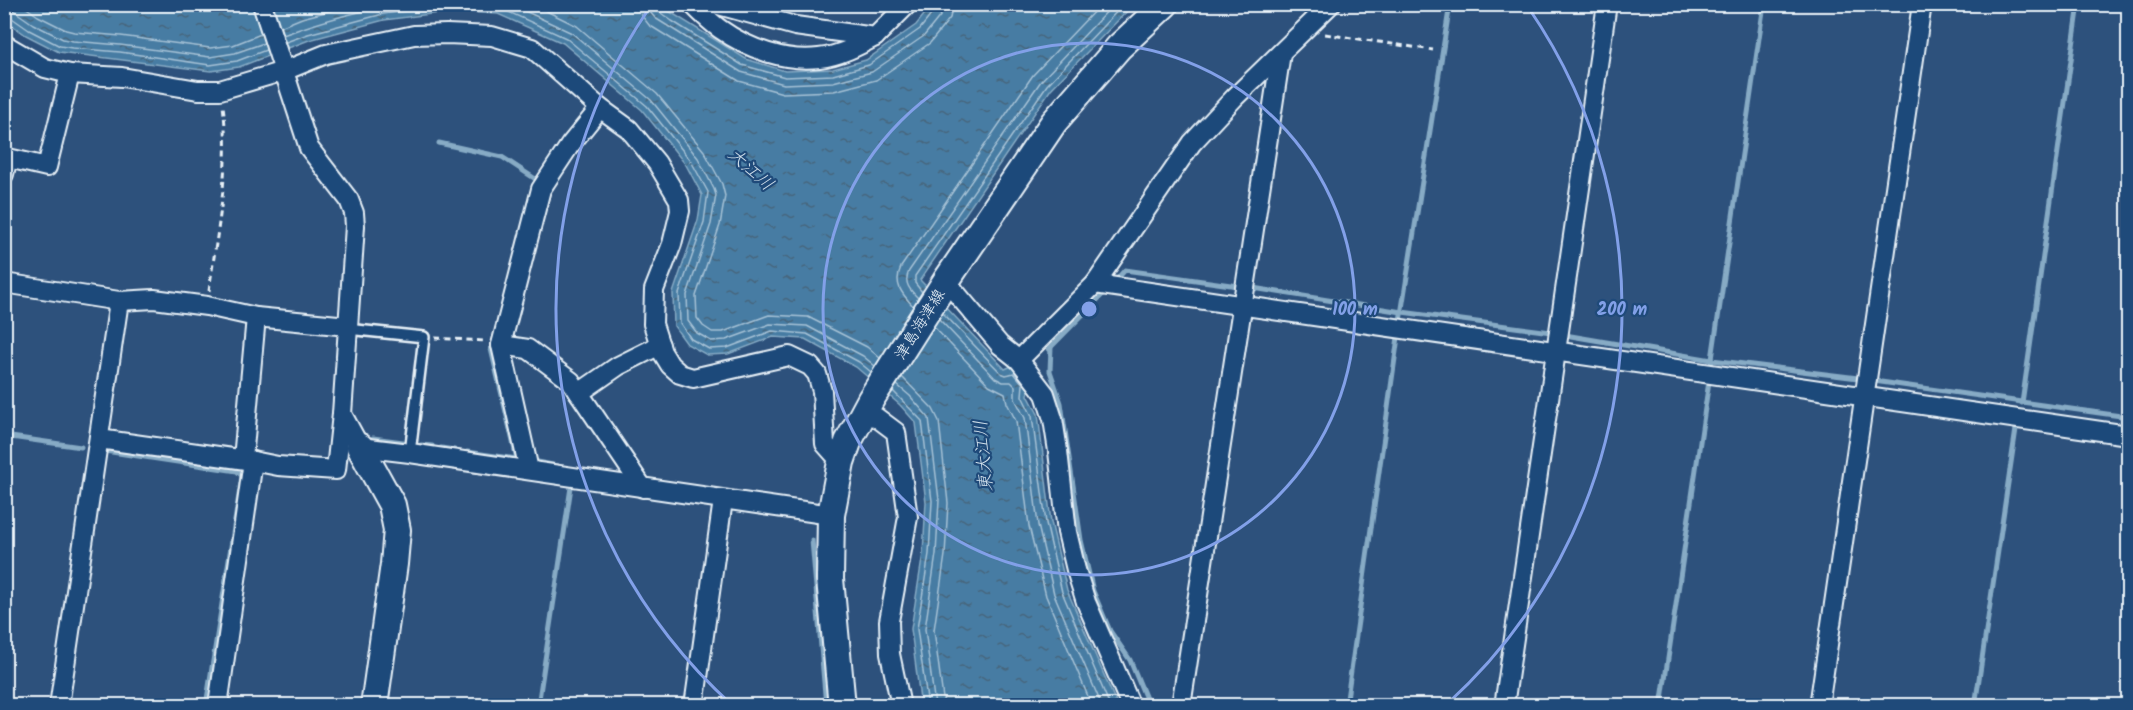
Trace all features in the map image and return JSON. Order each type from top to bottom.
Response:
[{"type":"main road","name":"津島海津線","points":[[842,705],[830,579],[831,514],[841,462],[848,442],[874,408],[943,286],[1054,122],[1119,47],[1164,4]]},
{"type":"main road","points":[[360,447],[392,505],[397,530],[374,705]]},
{"type":"street","points":[[99,439],[278,466],[336,470],[342,414],[354,213],[350,200],[309,148],[262,4]]},
{"type":"street","points":[[692,4],[719,29],[750,46],[785,57],[820,58],[856,47],[875,37],[908,4]]},
{"type":"street","points":[[715,4],[795,26],[875,37]]},
{"type":"street","points":[[1019,360],[1095,284],[1192,143],[1235,97],[1331,4]]},
{"type":"street","points":[[1504,705],[1607,4]]},
{"type":"street","points":[[1819,705],[1922,4]]},
{"type":"street","points":[[4,44],[45,68],[70,74],[122,77],[198,90],[220,90],[282,66],[414,35],[492,36],[532,48],[600,108],[629,129],[657,163],[679,200],[680,211],[672,244],[654,291],[653,324],[670,365],[680,374],[693,378],[789,356],[810,366],[818,374],[822,391],[825,444],[841,462]]},
{"type":"street","points":[[1181,705],[1281,53]]},
{"type":"street","points":[[4,174],[8,158],[47,167],[70,74]]},
{"type":"street","points":[[529,471],[501,343],[541,189],[570,145],[600,108]]},
{"type":"street","points":[[4,284],[119,301],[154,299],[207,306],[256,317],[347,328]]},
{"type":"street","points":[[1095,284],[2128,435]]},
{"type":"street","points":[[943,286],[1000,345],[1019,360],[1045,394],[1053,419],[1067,532],[1076,570],[1086,602],[1131,705]]},
{"type":"street","points":[[59,705],[119,301]]},
{"type":"street","points":[[218,705],[248,460],[256,317]]},
{"type":"street","points":[[501,343],[528,349],[571,381],[643,488]]},
{"type":"street","points":[[579,393],[618,366],[660,345]]},
{"type":"street","points":[[874,408],[896,432],[908,517],[890,621],[890,654],[901,705]]},
{"type":"street","points":[[342,414],[360,447],[831,514]]},
{"type":"street","points":[[694,705],[723,500]]},
{"type":"lane","points":[[347,328],[424,337],[410,453]]},
{"type":"path","points":[[1307,27],[1311,32],[1433,50]]},
{"type":"path","points":[[207,306],[219,222],[226,132],[220,90]]},
{"type":"path","points":[[424,337],[501,343]]},
{"type":"water","points":[[5,4],[659,5],[746,59],[785,71],[833,69],[866,60],[916,25],[932,5],[1133,5],[1051,89],[920,280],[1005,369],[1016,364],[1030,383],[1028,395],[1038,414],[1051,522],[1067,590],[1117,705],[923,705],[920,699],[911,629],[923,553],[926,502],[916,423],[900,405],[856,367],[805,339],[773,337],[728,354],[707,355],[687,344],[674,326],[673,293],[698,220],[702,195],[686,165],[642,110],[563,43],[498,14],[454,11],[384,20],[309,40],[239,67],[211,71],[59,52],[26,35],[5,20]]},
{"type":"waterway","points":[[1400,321],[1450,4]]},
{"type":"waterway","points":[[1711,366],[1764,4]]},
{"type":"waterway","points":[[2022,403],[2079,4]]},
{"type":"waterway","points":[[439,143],[502,157],[537,180],[534,185]]},
{"type":"waterway","points":[[1117,279],[1125,270],[1238,286]]},
{"type":"waterway","points":[[1253,288],[1402,312],[1551,332]]},
{"type":"waterway","points":[[1049,349],[1103,294]]},
{"type":"waterway","points":[[1565,335],[1712,360],[1858,378]]},
{"type":"waterway","points":[[1346,706],[1398,337]]},
{"type":"waterway","points":[[1051,347],[1050,371],[1061,403],[1081,540],[1093,591],[1110,631],[1130,660],[1149,706]]},
{"type":"waterway","points":[[467,452],[517,459],[491,349]]},
{"type":"waterway","points":[[1661,706],[1709,381]]},
{"type":"waterway","points":[[1874,381],[2128,417]]},
{"type":"waterway","points":[[1975,706],[2016,429]]},
{"type":"waterway","points":[[4,436],[81,447]]},
{"type":"waterway","points":[[373,438],[403,442]]},
{"type":"waterway","points":[[421,445],[432,446]]},
{"type":"waterway","points":[[441,448],[454,450]]},
{"type":"waterway","points":[[105,451],[237,471],[242,476],[206,706]]},
{"type":"waterway","points":[[538,462],[557,466]]},
{"type":"waterway","points":[[538,706],[571,487]]},
{"type":"waterway","points":[[812,540],[826,706]]},
{"type":"water label","name":"大江川","points":[[751,169]]},
{"type":"water label","name":"東大江川","points":[[983,456]]}]
